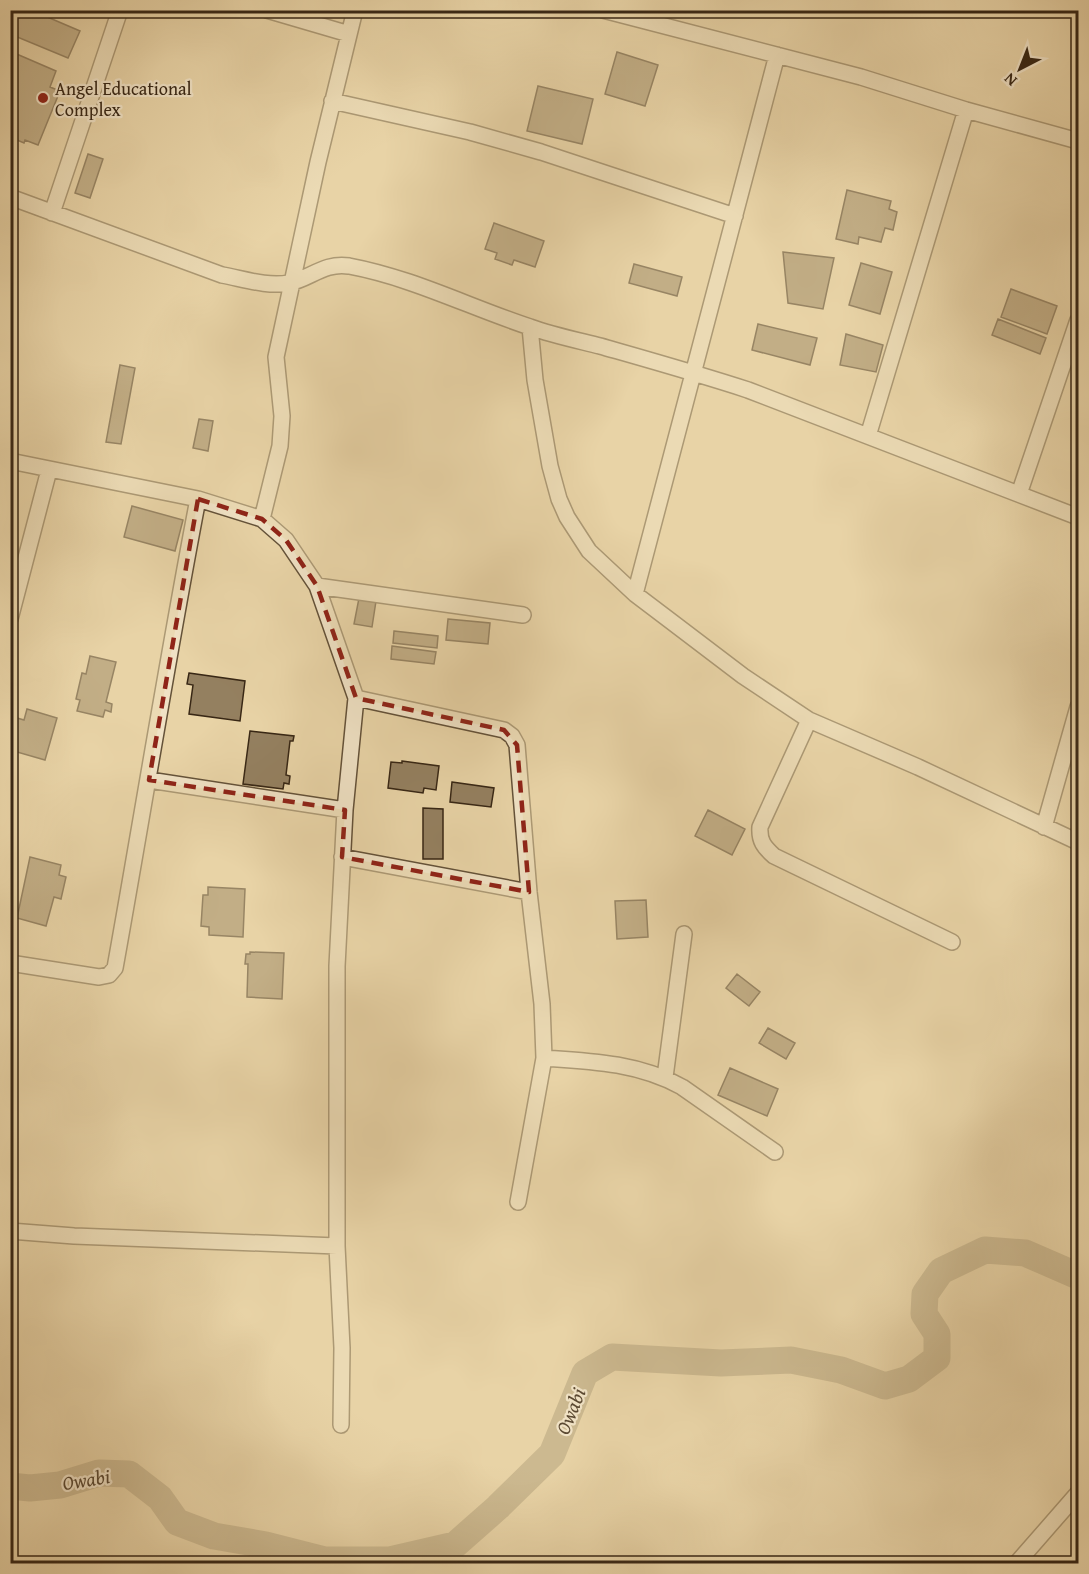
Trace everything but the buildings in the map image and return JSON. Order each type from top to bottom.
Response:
[{"type":"street","points":[[52,213],[120,10]]},
{"type":"street","points":[[267,10],[349,34]]},
{"type":"street","points":[[262,519],[280,446],[282,416],[276,357],[355,10]]},
{"type":"street","points":[[603,10],[861,77],[966,110],[1078,141]]},
{"type":"street","points":[[635,594],[777,55]]},
{"type":"street","points":[[333,101],[470,132],[541,152],[735,216]]},
{"type":"street","points":[[868,436],[966,110]]},
{"type":"street","points":[[10,197],[222,275],[276,285],[292,282],[327,267],[345,265],[379,272],[435,290],[530,327],[748,390],[1078,517]]},
{"type":"street","points":[[1019,494],[1074,346],[1078,320]]},
{"type":"street","points":[[530,327],[550,466],[559,499],[567,517],[589,551],[635,594],[743,676],[809,720],[918,767],[1078,842]]},
{"type":"street","points":[[10,461],[198,499],[262,519],[286,540],[317,586],[356,698],[345,810],[338,966],[337,1246],[342,1348],[341,1425]]},
{"type":"street","points":[[10,619],[49,470]]},
{"type":"street","points":[[10,963],[99,977],[110,975],[115,968],[149,780],[170,644],[198,499]]},
{"type":"street","points":[[317,586],[523,615]]},
{"type":"street","points":[[356,698],[504,730],[512,736],[517,745],[529,892],[542,1004],[544,1058],[518,1202]]},
{"type":"street","points":[[1044,827],[1078,707]]},
{"type":"street","points":[[809,720],[760,827],[759,838],[762,844],[774,856],[952,942]]},
{"type":"street","points":[[149,780],[345,810]]},
{"type":"street","points":[[342,857],[529,892]]},
{"type":"street","points":[[665,1077],[684,934]]},
{"type":"street","points":[[544,1058],[608,1062],[665,1077],[775,1152]]},
{"type":"street","points":[[10,1231],[74,1236],[337,1246]]},
{"type":"street","points":[[1016,1563],[1078,1493]]},
{"type":"highlighted area","points":[[198,499],[262,519],[286,540],[317,586],[356,698],[504,730],[517,745],[529,892],[342,857],[345,810],[149,780]]},
{"type":"waterway","name":"Owabi","points":[[10,1486],[30,1488],[60,1485],[99,1473],[129,1474],[160,1498],[177,1522],[214,1536],[266,1545],[325,1560],[390,1560],[455,1545],[498,1507],[552,1454],[585,1373],[612,1357],[721,1363],[791,1360],[841,1370],[885,1386],[909,1379],[937,1358],[937,1334],[924,1314],[925,1294],[941,1271],[985,1250],[1025,1253],[1078,1276]]},
{"type":"place","name":"Angel Educational Complex","points":[[43,98]]}]
